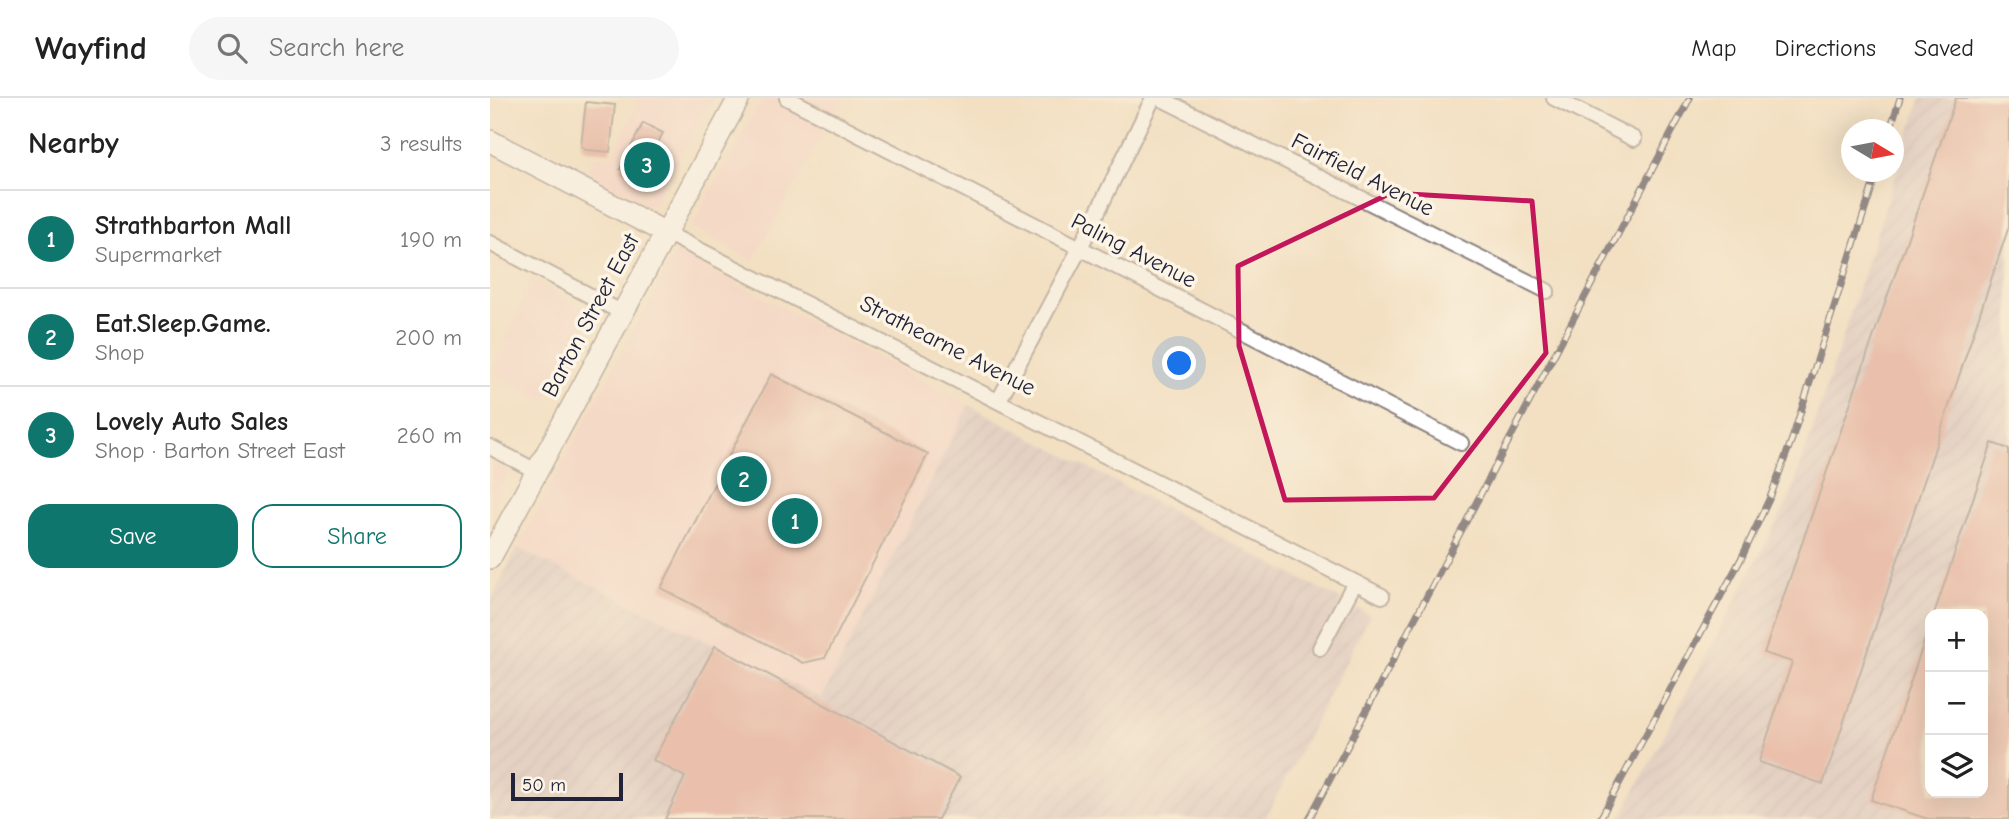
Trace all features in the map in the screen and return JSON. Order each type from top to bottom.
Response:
[{"type":"main road","name":"Barton Street East","points":[[490,558],[664,232],[739,98]]},
{"type":"main road","name":"Strathearne Avenue","points":[[490,141],[664,232]]},
{"type":"street","name":"Paling Avenue","points":[[787,98],[1461,443]]},
{"type":"street","points":[[999,400],[1080,248],[1153,98]]},
{"type":"street","name":"Fairfield Avenue","points":[[1160,98],[1547,291]]},
{"type":"street","points":[[1554,98],[1634,139]]},
{"type":"street","name":"Strathearne Avenue","points":[[664,232],[1382,596]]},
{"type":"street","points":[[490,243],[621,312]]},
{"type":"street","points":[[490,447],[536,471]]},
{"type":"street","points":[[1320,648],[1354,584]]},
{"type":"highlighted area","points":[[1391,193],[1532,201],[1546,353],[1434,498],[1285,500],[1239,346],[1238,266]]},
{"type":"shaded area","points":[[640,98],[712,98],[652,207],[585,173],[596,154],[611,158]]},
{"type":"shaded area","points":[[762,98],[843,98],[753,261],[691,227]]},
{"type":"shaded area","points":[[1921,98],[2009,98],[2009,819],[1620,819],[1791,495],[1893,182],[1904,182],[1904,150]]},
{"type":"shaded area","points":[[676,251],[969,405],[822,698],[517,548]]},
{"type":"shaded area","points":[[532,280],[593,315],[545,402],[492,372]]},
{"type":"shaded area","points":[[969,405],[1370,615],[1265,819],[490,819],[490,602],[517,548],[822,698]]},
{"type":"shaded area","points":[[490,461],[509,471],[490,510]]},
{"type":"building","points":[[1956,98],[2009,98],[2009,226],[1823,784],[1759,762],[1792,662],[1764,653]]},
{"type":"building","points":[[586,102],[615,105],[610,152],[586,150],[581,146]]},
{"type":"building","points":[[643,123],[663,133],[639,179],[620,169]]},
{"type":"building","points":[[771,374],[928,454],[825,658],[803,663],[661,588]]},
{"type":"building","points":[[1992,443],[2009,449],[2009,819],[1928,819],[1871,800],[1925,639],[1925,798],[1988,798],[1988,609],[1936,609]]},
{"type":"building","points":[[715,646],[960,777],[938,819],[665,819],[685,777],[653,760]]},
{"type":"railway","points":[[1309,819],[1690,98]]},
{"type":"railway","points":[[1893,119],[1900,98]]},
{"type":"railway","points":[[1600,819],[1742,557],[1771,495],[1792,439],[1874,182]]},
{"type":"place","name":"Lovely Auto Sales","points":[[647,165]]},
{"type":"place","name":"Eat.Sleep.Game.","points":[[744,479]]},
{"type":"place","name":"Strathbarton Mall","points":[[795,521]]}]
